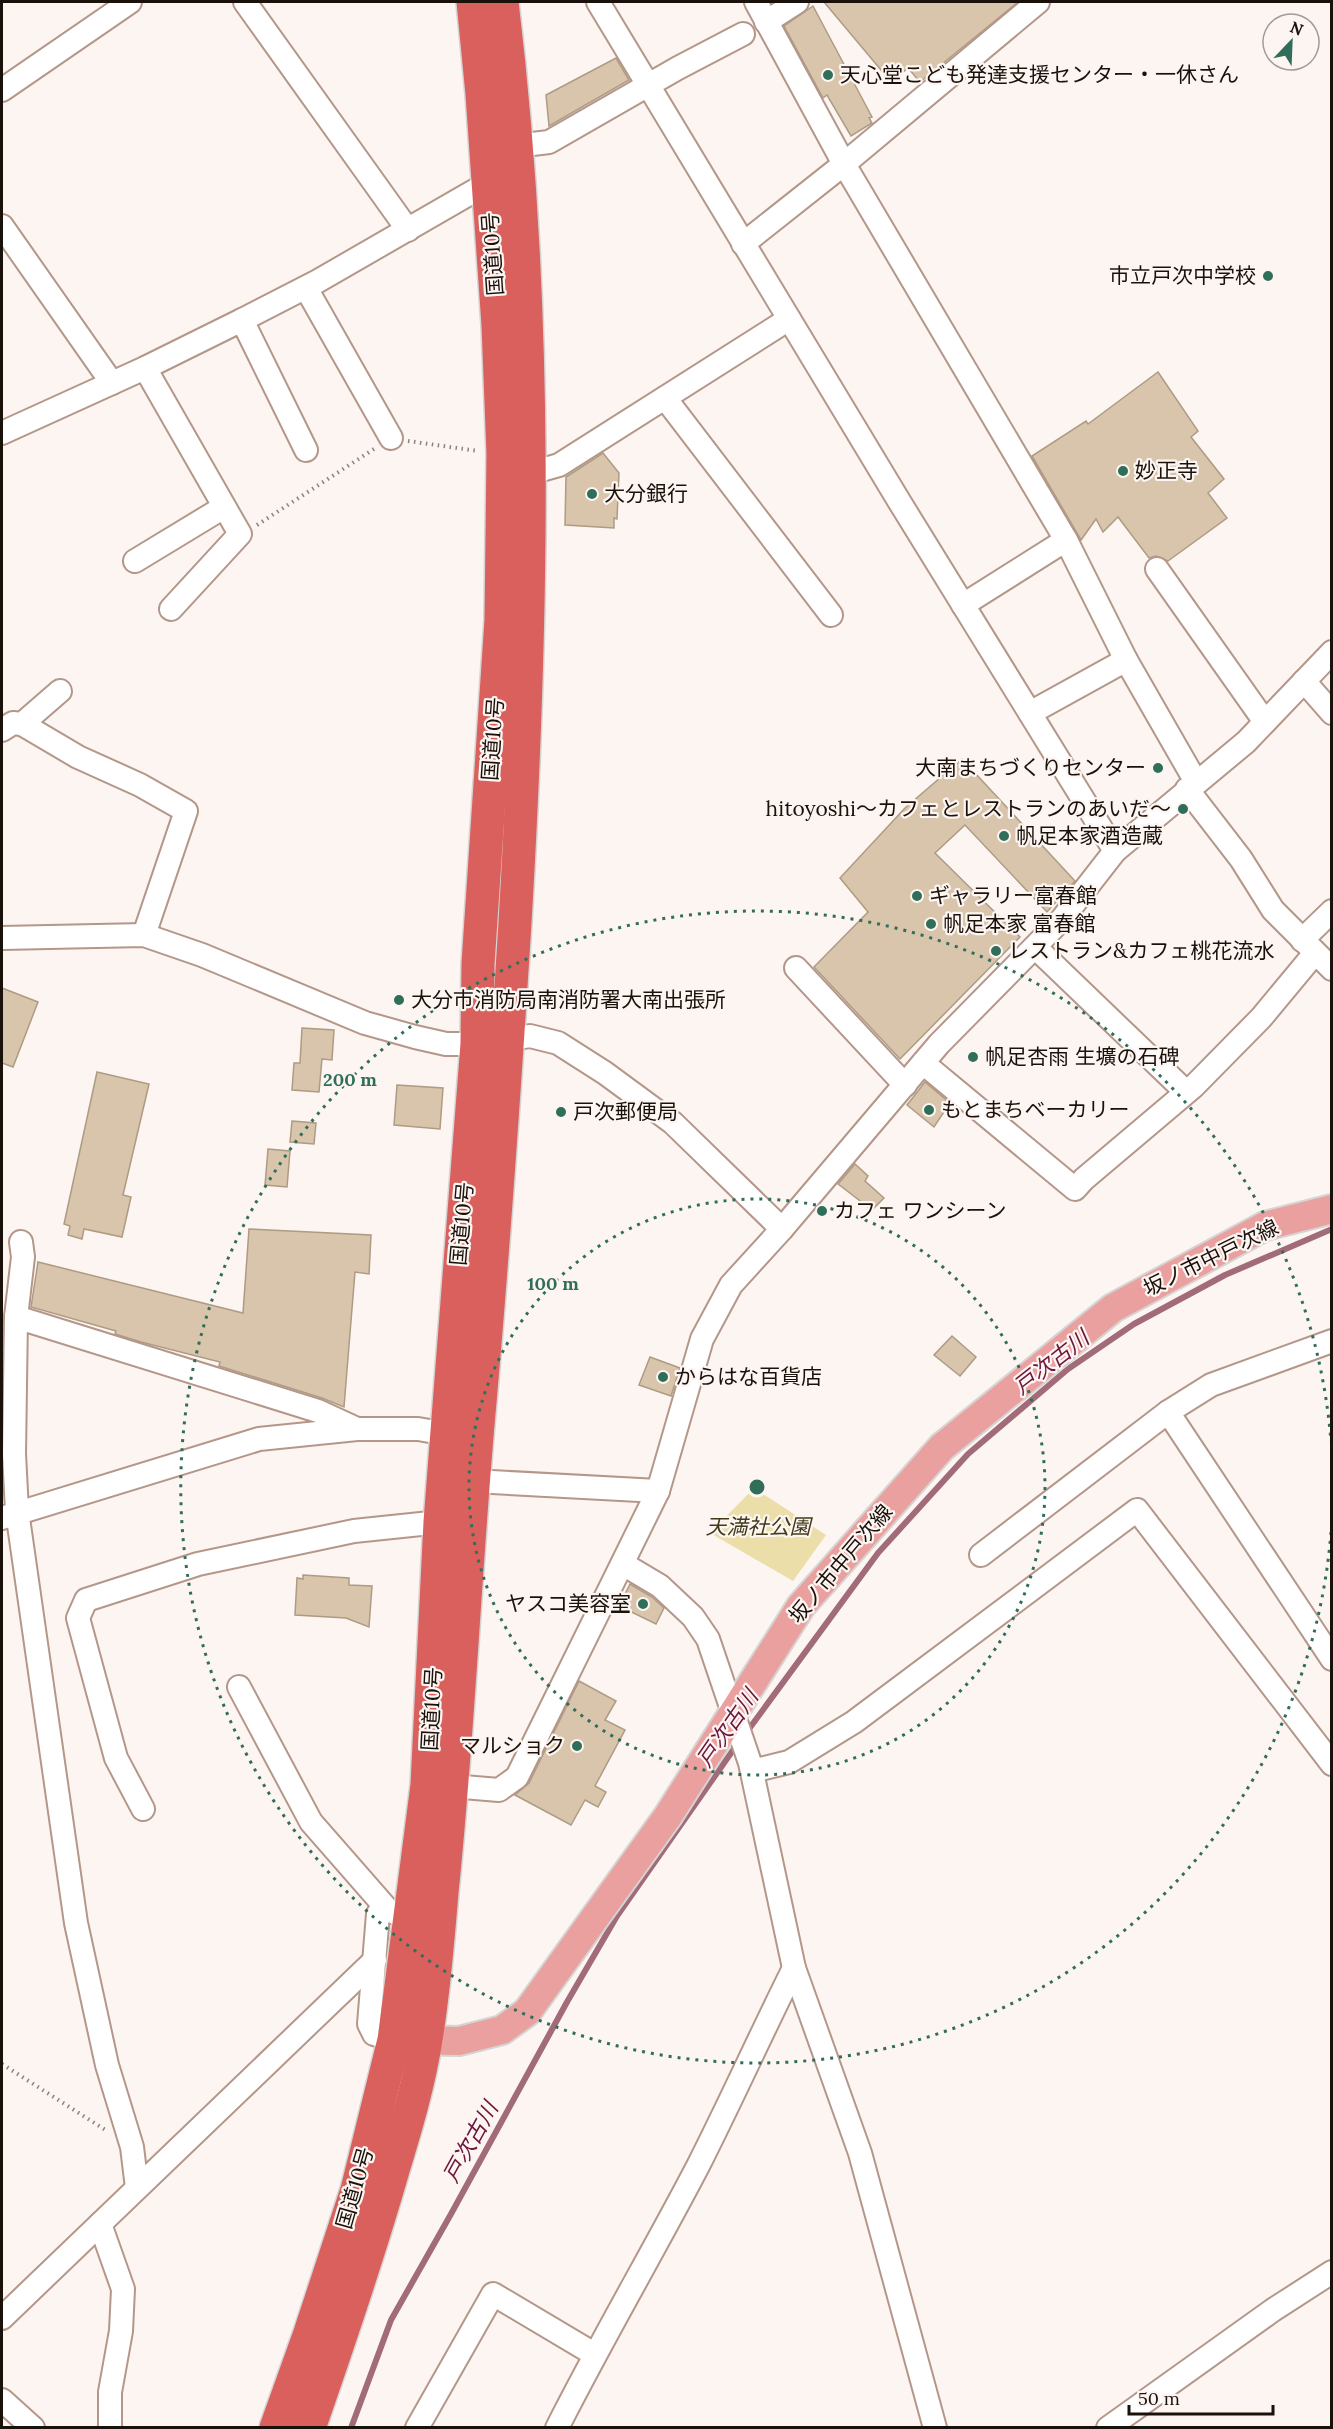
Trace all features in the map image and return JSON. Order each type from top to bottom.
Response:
[{"type":"highway","name":"国道10号","points":[[472,2],[482,94],[498,325],[512,466]]},
{"type":"highway","name":"国道10号","points":[[309,2427],[354,2299],[413,2102],[426,2042],[440,1785],[473,1480],[490,1281],[492,1041],[478,964],[525,266],[502,2]]},
{"type":"highway","name":"国道10号","points":[[276,2427],[357,2190],[394,2040],[398,1914],[414,1892],[440,1785],[440,1522],[447,1434],[492,1041]]},
{"type":"main road","name":"坂ノ市中戸次線","points":[[394,2040],[459,2041],[502,2030],[527,2012],[737,1720],[801,1606],[942,1447],[1113,1308],[1265,1226],[1332,1209]]},
{"type":"street","points":[[2,90],[130,2]]},
{"type":"street","points":[[245,2],[408,230]]},
{"type":"street","points":[[598,2],[743,244],[1115,851]]},
{"type":"street","points":[[756,2],[844,165],[1066,540],[1192,786],[1273,910],[1332,969]]},
{"type":"street","points":[[766,22],[797,2]]},
{"type":"street","points":[[743,244],[844,165],[1038,2]]},
{"type":"street","points":[[516,146],[549,142],[743,34]]},
{"type":"street","points":[[2,433],[145,368],[306,288],[488,183]]},
{"type":"street","points":[[2,226],[112,383]]},
{"type":"street","points":[[306,288],[391,438]]},
{"type":"street","points":[[512,466],[559,465],[789,319]]},
{"type":"street","points":[[242,320],[306,450]]},
{"type":"street","points":[[145,368],[240,534],[171,609]]},
{"type":"street","points":[[665,398],[831,615]]},
{"type":"street","points":[[135,561],[224,507]]},
{"type":"street","points":[[963,605],[1066,540]]},
{"type":"street","points":[[1157,569],[1265,722]]},
{"type":"street","points":[[440,1785],[499,1790],[517,1777],[658,1491],[702,1339],[731,1285],[782,1230],[923,1063],[1062,919],[1115,851],[1246,742],[1332,652]]},
{"type":"street","points":[[1030,713],[1126,660]]},
{"type":"street","points":[[1304,681],[1332,713]]},
{"type":"street","points":[[60,691],[12,727],[140,785],[186,811],[144,935]]},
{"type":"street","points":[[923,1063],[1075,1189],[1186,1092],[1261,1018],[1332,911]]},
{"type":"street","points":[[2,938],[144,935],[202,955],[365,1023],[446,1044],[492,1041],[530,1035],[558,1043],[605,1073],[673,1123],[782,1230]]},
{"type":"street","points":[[1035,947],[1186,1092]]},
{"type":"street","points":[[796,968],[905,1085]]},
{"type":"street","points":[[21,1242],[23,1257],[16,1317],[14,1454],[10,1515],[75,1923],[107,2065],[132,2147],[137,2188]]},
{"type":"street","points":[[16,1317],[318,1411],[357,1430]]},
{"type":"street","points":[[981,1555],[1168,1412],[1211,1385],[1332,1341]]},
{"type":"street","points":[[1168,1412],[1332,1659]]},
{"type":"street","points":[[10,1515],[259,1439],[357,1430],[418,1429],[447,1434]]},
{"type":"street","points":[[473,1480],[658,1491]]},
{"type":"street","points":[[751,1767],[789,1762],[854,1722],[1137,1510],[1332,1764]]},
{"type":"street","points":[[143,1809],[116,1758],[78,1618],[86,1600],[198,1564],[354,1531],[440,1522]]},
{"type":"street","points":[[623,1564],[660,1586],[693,1617],[708,1639],[751,1767],[772,1876],[794,1968],[860,2153],[935,2427]]},
{"type":"street","points":[[238,1687],[311,1822],[398,1914]]},
{"type":"street","points":[[394,2040],[374,2034],[369,2024],[378,1914],[398,1914]]},
{"type":"street","points":[[2,2318],[375,1960]]},
{"type":"street","points":[[557,2427],[594,2354],[633,2288],[699,2163],[794,1968]]},
{"type":"street","points":[[100,2224],[123,2289],[121,2331],[110,2392],[110,2427]]},
{"type":"street","points":[[1108,2427],[1273,2310],[1332,2272]]},
{"type":"street","points":[[417,2427],[493,2294],[594,2354]]},
{"type":"street","points":[[2,2400],[33,2427]]},
{"type":"path","points":[[234,540],[391,438],[512,466]]},
{"type":"path","points":[[2,2064],[132,2147]]},
{"type":"green space","name":"天満社公園","points":[[754,1488],[826,1535],[793,1581],[710,1533]]},
{"type":"building","name":"天心堂こども発達支援センター・一休さん","points":[[824,2],[1018,2],[920,82],[908,68],[891,82]]},
{"type":"building","points":[[813,6],[872,117],[869,118],[872,123],[851,136],[827,95],[823,98],[784,26]]},
{"type":"building","points":[[616,58],[629,80],[549,126],[546,95]]},
{"type":"building","name":"妙正寺","points":[[1158,372],[1198,431],[1191,437],[1224,479],[1208,493],[1227,518],[1168,561],[1156,556],[1149,558],[1118,517],[1103,532],[1096,519],[1081,540],[1032,456],[1086,421],[1088,424]]},
{"type":"building","name":"大分銀行","points":[[603,453],[619,473],[617,519],[614,518],[614,528],[565,525],[566,477]]},
{"type":"building","name":"帆足本家 富春館","points":[[962,759],[1075,881],[1047,912],[965,825],[935,853],[1020,937],[900,1059],[814,967],[868,912],[840,878],[905,808]]},
{"type":"building","points":[[2,988],[38,1002],[13,1067],[2,1063]]},
{"type":"building","points":[[302,1028],[334,1030],[332,1060],[322,1059],[319,1092],[292,1090],[294,1063],[300,1063]]},
{"type":"building","points":[[97,1072],[149,1084],[123,1195],[131,1197],[122,1237],[84,1229],[82,1239],[68,1235],[70,1226],[64,1224]]},
{"type":"building","name":"もとまちベーカリー","points":[[925,1082],[950,1103],[934,1127],[907,1105]]},
{"type":"building","points":[[397,1085],[443,1088],[440,1129],[394,1125]]},
{"type":"building","points":[[292,1121],[316,1123],[314,1144],[290,1142]]},
{"type":"building","points":[[268,1149],[290,1151],[287,1187],[265,1185]]},
{"type":"building","points":[[855,1164],[868,1176],[865,1181],[884,1198],[872,1210],[838,1184]]},
{"type":"building","points":[[249,1229],[371,1235],[369,1274],[355,1272],[344,1407],[219,1366],[220,1362],[141,1342],[115,1334],[116,1331],[31,1307],[38,1262],[243,1313]]},
{"type":"building","points":[[952,1336],[976,1357],[960,1376],[934,1355]]},
{"type":"building","name":"からはな百貨店","points":[[650,1357],[680,1368],[671,1396],[639,1385]]},
{"type":"building","points":[[303,1575],[349,1578],[349,1585],[372,1586],[369,1627],[346,1618],[295,1615],[297,1578],[303,1579]]},
{"type":"building","name":"ヤスコ美容室","points":[[630,1584],[652,1597],[664,1608],[656,1624],[619,1606]]},
{"type":"building","points":[[579,1681],[616,1701],[605,1720],[625,1730],[595,1786],[606,1792],[598,1807],[585,1800],[571,1825],[515,1795],[529,1783]]},
{"type":"waterway","name":"戸次古川","points":[[746,1733],[878,1553],[968,1454],[1068,1369],[1134,1324],[1225,1275],[1332,1229]]},
{"type":"waterway","name":"戸次古川","points":[[351,2428],[391,2320],[567,2002],[617,1916],[738,1743]]},
{"type":"place","name":"天心堂こども発達支援センター・一休さん","points":[[828,75]]},
{"type":"place","name":"市立戸次中学校","points":[[1268,276]]},
{"type":"place","name":"妙正寺","points":[[1123,471]]},
{"type":"place","name":"大分銀行","points":[[592,494]]},
{"type":"place","name":"大南まちづくりセンター","points":[[1158,768]]},
{"type":"place","name":"hitoyoshi～カフェとレストランのあいだ～","points":[[1183,809]]},
{"type":"place","name":"帆足本家酒造蔵","points":[[1004,836]]},
{"type":"place","name":"ギャラリー富春館","points":[[917,896]]},
{"type":"place","name":"帆足本家 富春館","points":[[931,924]]},
{"type":"place","name":"レストラン&カフェ桃花流水","points":[[996,951]]},
{"type":"place","name":"大分市消防局南消防署大南出張所","points":[[399,1000]]},
{"type":"place","name":"帆足杏雨 生壙の石碑","points":[[973,1057]]},
{"type":"place","name":"もとまちベーカリー","points":[[929,1110]]},
{"type":"place","name":"戸次郵便局","points":[[561,1112]]},
{"type":"place","name":"カフェ ワンシーン","points":[[822,1211]]},
{"type":"place","name":"からはな百貨店","points":[[663,1377]]},
{"type":"place","name":"ヤスコ美容室","points":[[643,1604]]},
{"type":"place","name":"マルショク","points":[[577,1746]]}]
